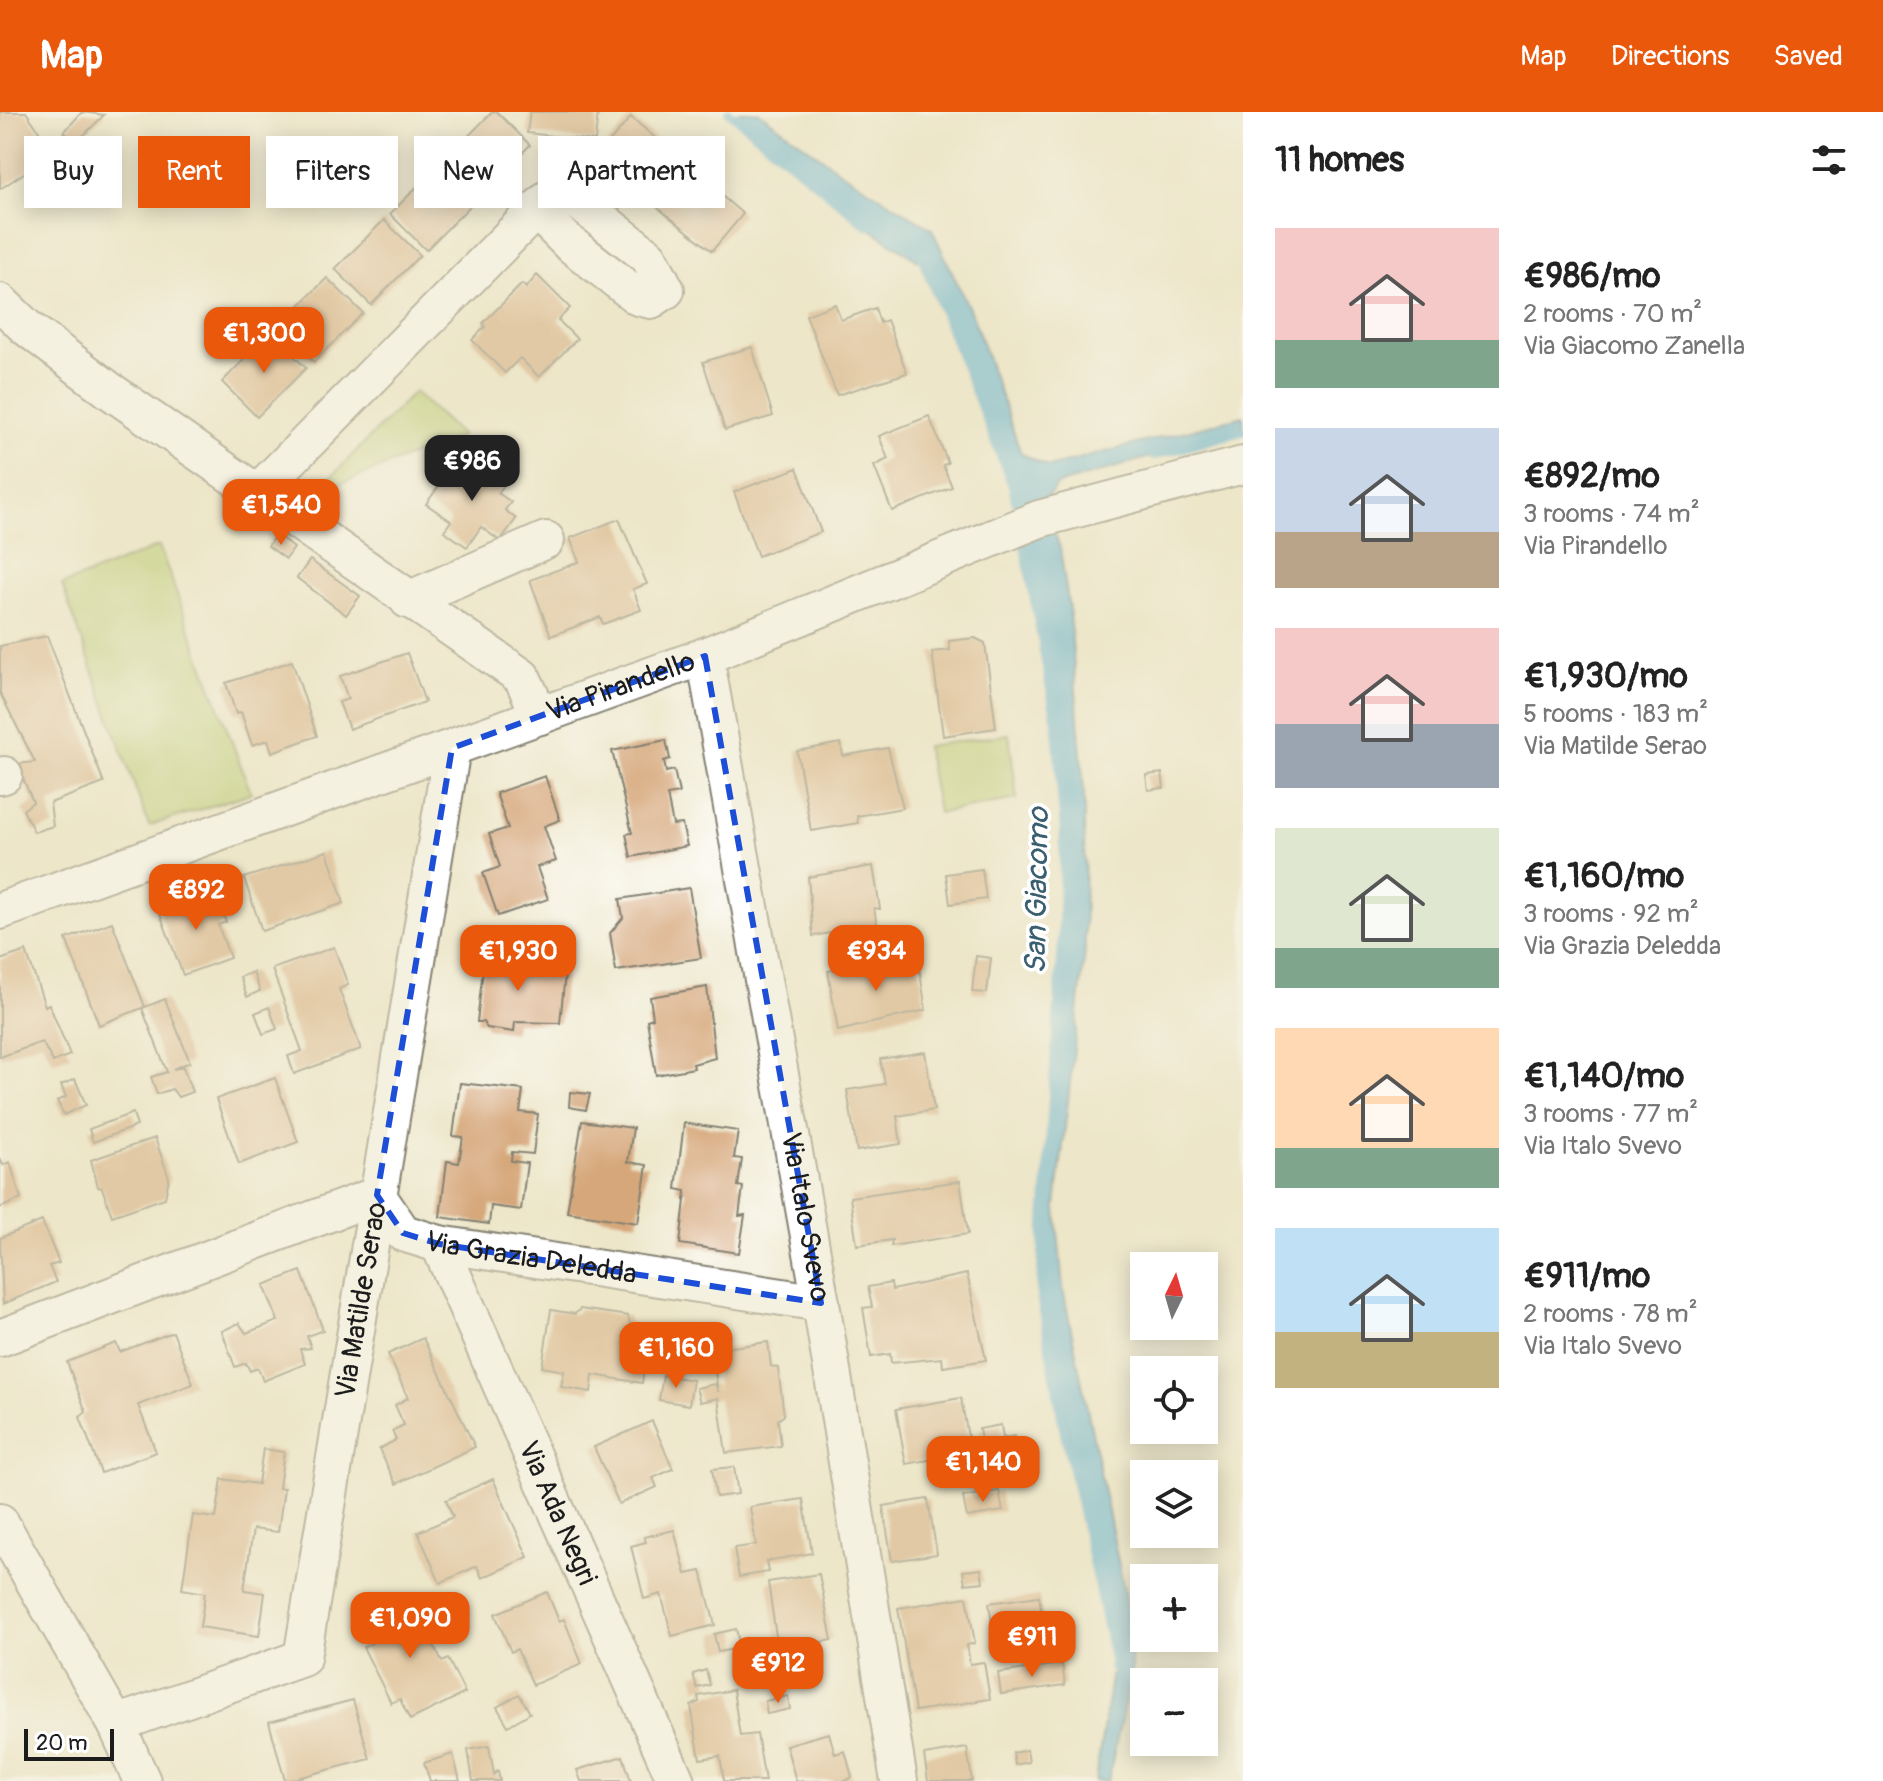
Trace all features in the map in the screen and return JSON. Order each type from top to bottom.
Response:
[{"type":"street","points":[[259,491],[536,210]]},
{"type":"street","points":[[0,302],[26,327],[109,390],[259,491],[408,600],[522,677],[540,716]]},
{"type":"street","name":"Via Pirandello","points":[[0,911],[705,656],[1024,524],[1243,465]]},
{"type":"street","points":[[408,600],[546,540]]},
{"type":"street","name":"Via Italo Svevo","points":[[705,656],[821,1303],[899,1781]]},
{"type":"street","name":"Via Matilde Serao","points":[[116,1724],[302,1658],[452,748]]},
{"type":"street","points":[[0,1338],[377,1195]]},
{"type":"street","name":"Via Grazia Deledda","points":[[377,1195],[403,1233],[439,1244],[821,1303]]},
{"type":"street","name":"Via Ada Negri","points":[[439,1244],[676,1781]]},
{"type":"street","points":[[0,1522],[116,1724],[142,1781]]},
{"type":"highlighted area","points":[[705,656],[821,1303],[439,1244],[403,1233],[377,1195],[452,748]]},
{"type":"green space","points":[[414,392],[462,436],[332,487],[329,479]]},
{"type":"green space","points":[[159,546],[251,793],[149,826],[62,585]]},
{"type":"green space","points":[[1009,734],[1017,799],[938,813],[926,746]]},
{"type":"water","points":[[729,112],[759,112],[841,172],[932,229],[973,317],[1021,453],[1048,467],[1243,416],[1243,429],[1057,485],[1044,502],[1060,548],[1070,616],[1084,791],[1085,951],[1056,1207],[1063,1289],[1124,1590],[1132,1668],[1108,1781],[1095,1781],[1114,1659],[1040,1292],[1062,948],[1064,829],[1056,720],[1013,487],[928,267],[858,221]]},
{"type":"building","points":[[0,112],[26,112],[42,136],[24,136],[24,173],[0,189]]},
{"type":"building","points":[[82,112],[104,115],[83,136],[68,136],[64,132]]},
{"type":"building","points":[[492,112],[497,112],[521,136],[469,136]]},
{"type":"building","points":[[530,112],[598,112],[596,136],[527,133]]},
{"type":"building","points":[[631,117],[653,136],[615,136]]},
{"type":"building","points":[[522,137],[530,145],[522,153]]},
{"type":"building","points":[[414,190],[414,208],[468,208],[426,250],[390,214]]},
{"type":"building","points":[[725,199],[743,214],[712,251],[658,208],[725,208]]},
{"type":"building","points":[[384,220],[420,255],[371,305],[335,269]]},
{"type":"building","points":[[537,275],[570,308],[558,320],[577,339],[539,377],[520,358],[505,373],[472,340],[485,327],[483,323],[522,284],[526,288]]},
{"type":"building","points":[[327,278],[363,313],[314,362],[278,327]]},
{"type":"building","points":[[835,304],[841,320],[875,308],[880,323],[887,320],[907,373],[837,395],[806,315]]},
{"type":"building","points":[[270,333],[306,368],[257,417],[222,382]]},
{"type":"building","points":[[752,347],[773,416],[725,430],[703,362]]},
{"type":"building","points":[[929,416],[948,463],[943,465],[952,487],[892,511],[874,466],[888,459],[879,436]]},
{"type":"building","points":[[461,455],[504,485],[498,493],[511,502],[505,510],[516,519],[500,541],[481,527],[467,547],[444,531],[451,521],[426,504]]},
{"type":"building","points":[[797,468],[821,532],[758,556],[734,492]]},
{"type":"building","points":[[619,519],[647,584],[633,589],[641,610],[603,624],[600,617],[551,636],[530,580],[579,562],[570,538]]},
{"type":"building","points":[[276,534],[294,548],[286,559],[268,546]]},
{"type":"building","points":[[310,560],[360,596],[346,615],[297,578]]},
{"type":"building","points":[[47,636],[104,783],[50,803],[53,826],[34,832],[23,810],[33,802],[17,764],[35,762],[0,693],[0,646]]},
{"type":"building","points":[[975,638],[985,643],[996,728],[943,736],[932,652],[950,650],[949,641]]},
{"type":"building","points":[[407,653],[425,702],[349,729],[339,702],[348,699],[340,676]]},
{"type":"building","points":[[292,661],[317,736],[272,752],[268,740],[252,745],[241,712],[236,714],[226,683]]},
{"type":"building","points":[[666,740],[670,759],[664,761],[666,772],[674,770],[679,793],[667,795],[673,825],[682,824],[687,846],[631,857],[626,834],[632,833],[612,751]]},
{"type":"building","points":[[841,743],[843,756],[888,748],[903,808],[857,816],[858,823],[811,831],[797,751]]},
{"type":"building","points":[[1162,773],[1164,788],[1148,790],[1146,775]]},
{"type":"building","points":[[545,776],[560,820],[544,826],[556,861],[537,867],[548,899],[498,916],[483,873],[500,867],[489,834],[508,828],[496,793]]},
{"type":"building","points":[[327,851],[344,903],[262,931],[244,878]]},
{"type":"building","points":[[873,866],[880,909],[874,908],[877,925],[813,936],[808,877]]},
{"type":"building","points":[[982,869],[986,899],[950,904],[946,874]]},
{"type":"building","points":[[689,888],[701,958],[616,971],[610,933],[623,918],[620,899]]},
{"type":"building","points":[[214,891],[226,922],[218,925],[230,958],[183,975],[159,911]]},
{"type":"building","points":[[112,922],[145,1007],[99,1025],[66,939]]},
{"type":"building","points":[[334,947],[348,985],[339,989],[361,1049],[294,1074],[288,1056],[302,1051],[272,969]]},
{"type":"building","points":[[26,951],[45,1006],[49,1004],[70,1055],[53,1062],[42,1042],[0,1057],[0,960]]},
{"type":"building","points":[[485,952],[527,957],[526,965],[565,974],[560,1023],[515,1022],[514,1032],[487,1028],[483,1022],[477,1022]]},
{"type":"building","points":[[976,956],[991,958],[987,993],[972,992]]},
{"type":"building","points":[[897,959],[898,964],[918,960],[926,1010],[838,1031],[828,971]]},
{"type":"building","points":[[253,972],[260,991],[247,997],[240,977]]},
{"type":"building","points":[[707,987],[715,1058],[693,1064],[694,1068],[656,1075],[647,1020],[653,1018],[650,997]]},
{"type":"building","points":[[165,999],[190,1062],[173,1069],[183,1067],[192,1092],[178,1097],[172,1089],[157,1094],[151,1077],[167,1072],[142,1008]]},
{"type":"building","points":[[269,1007],[277,1029],[263,1034],[255,1013]]},
{"type":"building","points":[[925,1052],[934,1110],[897,1116],[901,1144],[857,1151],[847,1090],[885,1084],[880,1059]]},
{"type":"building","points":[[275,1078],[298,1142],[239,1164],[216,1099]]},
{"type":"building","points":[[75,1079],[86,1105],[64,1115],[57,1101],[66,1097],[61,1085]]},
{"type":"building","points":[[460,1083],[523,1090],[520,1112],[538,1114],[533,1154],[512,1152],[511,1161],[527,1163],[521,1210],[491,1206],[489,1224],[440,1217],[447,1161],[459,1163],[463,1137],[453,1136]]},
{"type":"building","points":[[570,1092],[590,1094],[586,1110],[569,1107]]},
{"type":"building","points":[[133,1113],[137,1126],[93,1142],[89,1129]]},
{"type":"building","points":[[582,1121],[633,1128],[628,1162],[647,1165],[638,1223],[567,1212]]},
{"type":"building","points":[[684,1123],[738,1131],[734,1158],[742,1159],[738,1186],[743,1187],[739,1216],[745,1215],[739,1253],[680,1244],[686,1191],[676,1189]]},
{"type":"building","points":[[155,1138],[169,1178],[165,1198],[112,1216],[102,1188],[98,1187],[91,1160]]},
{"type":"building","points":[[0,1158],[3,1165],[10,1162],[21,1199],[0,1208]]},
{"type":"building","points":[[960,1181],[968,1234],[891,1246],[892,1240],[857,1245],[850,1197]]},
{"type":"building","points":[[42,1221],[59,1263],[49,1266],[56,1282],[3,1304],[0,1238]]},
{"type":"building","points":[[301,1271],[323,1330],[307,1336],[311,1348],[300,1349],[305,1364],[263,1381],[258,1368],[250,1371],[246,1363],[235,1367],[222,1331],[239,1323],[246,1333],[278,1321],[264,1285]]},
{"type":"building","points":[[967,1274],[986,1360],[943,1367],[942,1358],[891,1363],[890,1354],[871,1357],[863,1308],[872,1307],[868,1287],[891,1283],[892,1290]]},
{"type":"building","points":[[580,1309],[628,1316],[630,1324],[651,1327],[642,1383],[593,1375],[591,1392],[561,1387],[564,1371],[542,1367],[551,1310],[575,1314]]},
{"type":"building","points":[[173,1332],[193,1384],[138,1405],[156,1452],[101,1473],[80,1417],[86,1412],[67,1362],[116,1343],[120,1352]]},
{"type":"building","points":[[423,1338],[475,1447],[396,1484],[379,1449],[396,1440],[392,1431],[404,1425],[395,1405],[408,1398],[388,1354]]},
{"type":"building","points":[[768,1342],[771,1366],[778,1368],[784,1415],[778,1420],[781,1446],[726,1453],[718,1398],[700,1402],[696,1388],[715,1384],[718,1392],[712,1350]]},
{"type":"building","points":[[663,1375],[693,1380],[689,1405],[659,1400]]},
{"type":"building","points":[[961,1398],[969,1442],[981,1440],[979,1429],[1001,1425],[1003,1438],[1015,1436],[1024,1479],[1010,1481],[1007,1465],[982,1470],[980,1461],[969,1463],[967,1453],[906,1464],[896,1409]]},
{"type":"building","points":[[652,1421],[673,1469],[653,1478],[657,1487],[619,1504],[594,1447]]},
{"type":"building","points":[[263,1449],[284,1452],[279,1488],[284,1488],[278,1532],[253,1529],[244,1590],[265,1593],[259,1636],[200,1627],[205,1593],[182,1589],[193,1515],[216,1518],[222,1479],[258,1484]]},
{"type":"building","points":[[734,1467],[738,1494],[716,1497],[712,1469]]},
{"type":"building","points":[[493,1479],[528,1557],[482,1578],[477,1566],[440,1583],[418,1532],[453,1517],[446,1500]]},
{"type":"building","points":[[999,1491],[1003,1511],[967,1517],[963,1497]]},
{"type":"building","points":[[803,1499],[812,1553],[766,1561],[768,1572],[739,1577],[734,1548],[756,1545],[750,1507]]},
{"type":"building","points":[[928,1499],[937,1554],[892,1561],[883,1506]]},
{"type":"building","points":[[674,1530],[686,1574],[701,1571],[715,1625],[672,1636],[661,1594],[644,1599],[631,1546],[646,1542],[644,1537]]},
{"type":"building","points":[[981,1569],[983,1582],[965,1584],[963,1571]]},
{"type":"building","points":[[819,1574],[832,1640],[778,1650],[768,1582]]},
{"type":"building","points":[[547,1592],[559,1621],[564,1619],[582,1664],[533,1685],[517,1649],[511,1652],[495,1614]]},
{"type":"building","points":[[1039,1596],[1043,1620],[1031,1622],[1033,1639],[995,1645],[989,1603]]},
{"type":"building","points":[[416,1597],[436,1636],[431,1639],[442,1662],[448,1659],[465,1693],[410,1720],[400,1699],[391,1703],[363,1647],[372,1643],[363,1623]]},
{"type":"building","points":[[967,1597],[975,1643],[967,1645],[970,1664],[984,1662],[990,1699],[915,1711],[898,1608]]},
{"type":"building","points":[[736,1629],[740,1648],[718,1652],[714,1634]]},
{"type":"building","points":[[1062,1664],[1065,1685],[1001,1694],[998,1673]]},
{"type":"building","points":[[706,1670],[710,1685],[697,1688],[693,1674]]},
{"type":"building","points":[[733,1690],[740,1736],[757,1734],[765,1781],[724,1781],[720,1756],[700,1759],[691,1706],[699,1702],[698,1696]]},
{"type":"building","points":[[519,1694],[530,1713],[508,1726],[497,1707]]},
{"type":"building","points":[[788,1696],[790,1709],[767,1714],[765,1701]]},
{"type":"building","points":[[353,1700],[370,1759],[285,1781],[269,1722]]},
{"type":"building","points":[[829,1733],[835,1754],[845,1751],[852,1777],[845,1781],[796,1781],[786,1745]]},
{"type":"building","points":[[489,1746],[494,1774],[498,1771],[500,1781],[473,1781],[468,1750]]},
{"type":"building","points":[[967,1748],[972,1781],[928,1781],[924,1755]]},
{"type":"building","points":[[1027,1750],[1029,1762],[1015,1765],[1013,1753]]},
{"type":"building","points":[[453,1754],[460,1781],[430,1781],[424,1763]]},
{"type":"building","points":[[623,1756],[631,1781],[581,1781],[577,1770]]},
{"type":"waterway","name":"San Giacomo","points":[[729,112],[868,226]]},
{"type":"waterway","name":"San Giacomo","points":[[922,258],[1013,487],[1017,509]]},
{"type":"waterway","points":[[1153,456],[1243,431]]},
{"type":"waterway","name":"San Giacomo","points":[[1024,543],[1056,720],[1064,829],[1062,948],[1040,1292],[1063,1426],[1114,1660],[1113,1668]]}]
